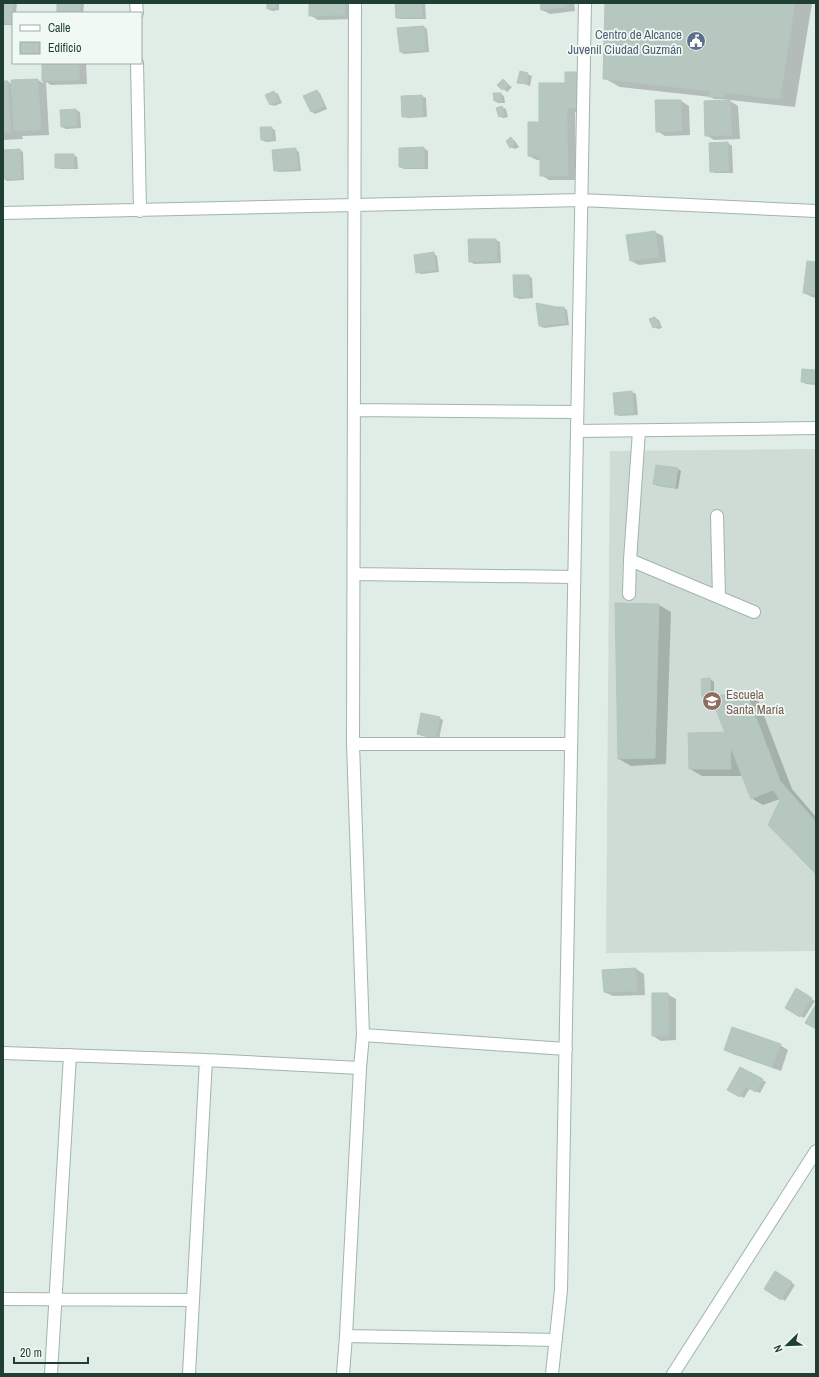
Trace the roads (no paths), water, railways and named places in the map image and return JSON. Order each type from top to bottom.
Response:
[{"type":"street","points":[[343,1374],[363,1035],[353,744],[355,3]]},
{"type":"street","points":[[552,1374],[561,1290],[585,3]]},
{"type":"street","points":[[137,64],[140,211]]},
{"type":"street","points":[[3,213],[581,200],[816,211]]},
{"type":"street","points":[[354,410],[577,412]]},
{"type":"street","points":[[577,432],[816,428]]},
{"type":"street","points":[[629,594],[639,431]]},
{"type":"street","points":[[717,516],[718,597]]},
{"type":"street","points":[[630,560],[754,612]]},
{"type":"street","points":[[354,574],[574,577]]},
{"type":"street","points":[[353,744],[571,744]]},
{"type":"street","points":[[363,1035],[566,1049]]},
{"type":"street","points":[[3,1053],[206,1060],[360,1068]]},
{"type":"street","points":[[52,1374],[70,1055]]},
{"type":"street","points":[[189,1374],[206,1060]]},
{"type":"street","points":[[673,1374],[816,1151]]},
{"type":"street","points":[[3,1299],[193,1300]]},
{"type":"street","points":[[346,1336],[556,1340]]},
{"type":"place","name":"Centro de Alcance Juvenil Ciudad Guzmán","points":[[696,41]]},
{"type":"place","name":"Escuela Santa María","points":[[712,701]]}]
